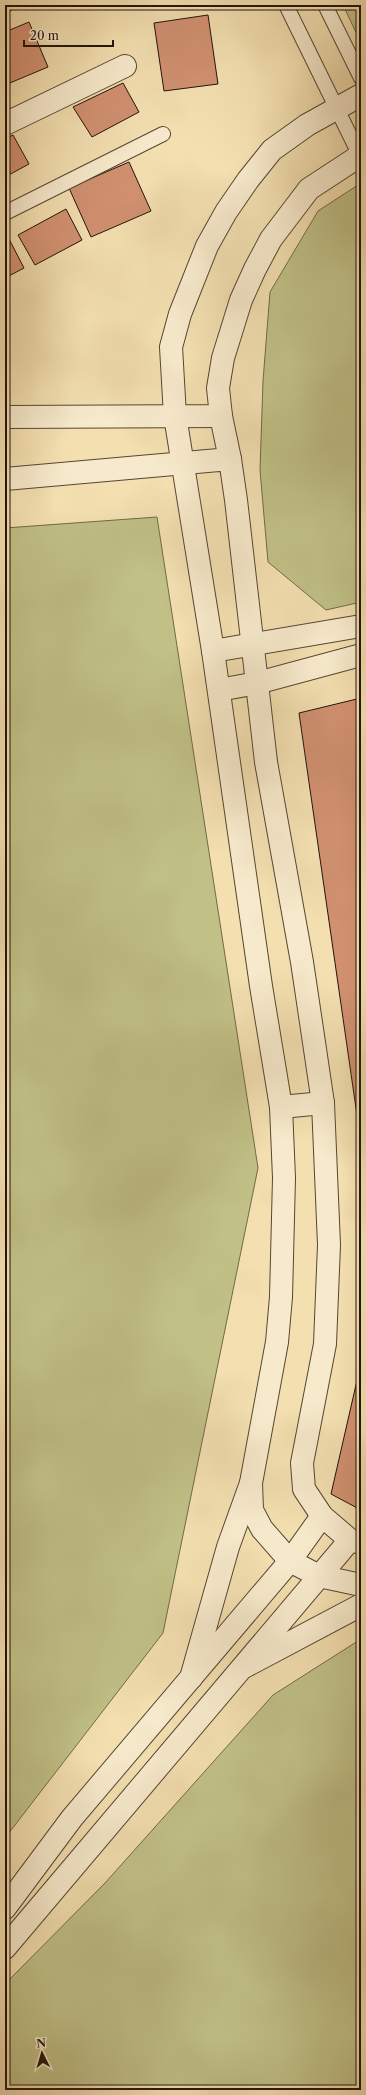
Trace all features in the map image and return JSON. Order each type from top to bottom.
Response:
[{"type":"street","points":[[5,124],[125,66]]},
{"type":"street","points":[[191,1678],[228,1547],[251,1483],[277,1342],[281,1298],[284,1178],[281,1107],[261,986],[219,690],[175,416],[171,347],[182,307],[207,246],[226,212],[248,180],[272,150],[307,125],[361,95]]},
{"type":"street","points":[[5,1948],[319,1576],[356,1542],[322,1516],[304,1489],[302,1463],[325,1344],[329,1245],[323,1103],[302,962],[266,762],[230,458],[221,416],[218,388],[223,358],[239,308],[255,269],[272,239],[309,189],[361,155]]},
{"type":"street","points":[[5,417],[221,416]]},
{"type":"street","points":[[5,479],[183,464],[230,458]]},
{"type":"street","points":[[213,651],[361,626]]},
{"type":"street","points":[[219,690],[257,683],[361,655]]},
{"type":"street","points":[[281,1107],[323,1103]]},
{"type":"street","points":[[251,1483],[252,1510],[262,1529],[290,1561],[319,1576],[361,1585]]},
{"type":"street","points":[[5,1908],[72,1818],[290,1561],[322,1516]]},
{"type":"street","points":[[243,1667],[361,1605]]},
{"type":"lane","points":[[286,5],[336,108],[361,155]]},
{"type":"lane","points":[[325,5],[361,78]]},
{"type":"lane","points":[[5,213],[163,134]]},
{"type":"green space","points":[[343,5],[361,5],[361,43]]},
{"type":"green space","points":[[361,183],[361,602],[326,610],[268,562],[260,470],[263,381],[270,292],[318,211]]},
{"type":"green space","points":[[157,517],[258,1168],[163,1633],[5,1838],[5,528]]},
{"type":"green space","points":[[361,1639],[361,2090],[5,2090],[5,1984],[105,1883],[273,1695]]},
{"type":"building","points":[[5,5],[20,5],[5,14]]},
{"type":"building","points":[[208,15],[218,84],[164,91],[154,23]]},
{"type":"building","points":[[29,22],[48,67],[5,85],[5,32]]},
{"type":"building","points":[[123,83],[139,112],[92,137],[73,107]]},
{"type":"building","points":[[13,135],[29,164],[5,177],[5,139]]},
{"type":"building","points":[[129,162],[151,211],[91,237],[69,188]]},
{"type":"building","points":[[66,209],[82,240],[35,265],[18,235]]},
{"type":"building","points":[[8,237],[24,268],[5,278],[5,239]]},
{"type":"building","points":[[361,698],[361,1143],[299,713]]},
{"type":"building","points":[[361,1363],[361,1510],[331,1494]]}]
